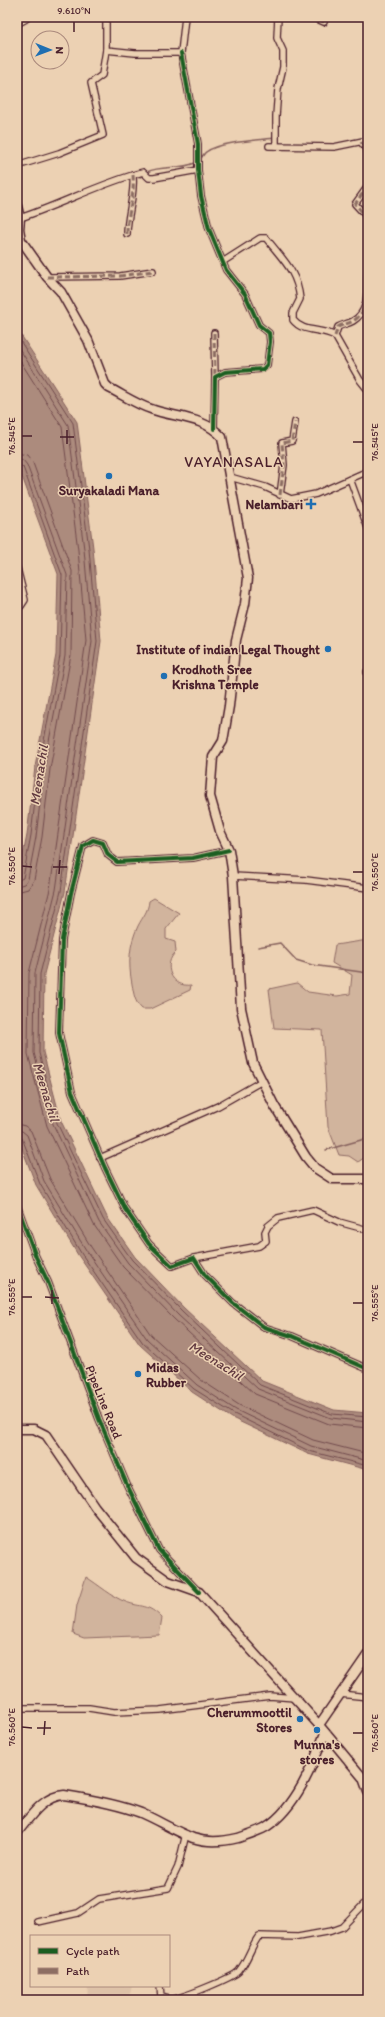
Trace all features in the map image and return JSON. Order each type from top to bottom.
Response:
[{"type":"main road","points":[[17,206],[20,218],[19,229],[21,240],[47,277],[61,292],[88,340],[100,376],[109,388],[151,409],[196,421],[214,428],[222,437],[248,578],[245,604],[236,640],[229,706],[223,741],[213,757],[210,796],[220,831],[229,850],[233,876],[241,1008],[253,1063],[274,1106],[306,1157],[315,1168],[332,1179],[368,1179]]},
{"type":"main road","points":[[17,1429],[34,1429],[46,1435],[95,1507],[136,1558],[168,1581],[199,1592],[319,1725],[363,1778],[368,1792]]},
{"type":"main road","points":[[319,1725],[368,1654]]},
{"type":"main road","points":[[17,1833],[37,1808],[53,1796],[64,1795],[140,1813],[194,1838],[217,1842],[251,1834],[275,1820],[297,1792],[315,1760],[325,1733]]},
{"type":"street","points":[[17,166],[59,153],[103,135],[91,83],[102,75],[106,50],[106,17]]},
{"type":"street","points":[[185,17],[181,54],[189,104],[196,131],[201,196],[209,229],[224,261],[226,270],[245,294],[259,325],[269,333],[270,342],[267,365],[263,369],[225,372],[215,377]]},
{"type":"street","points":[[276,146],[278,90],[283,67],[283,51],[277,38],[278,17]]},
{"type":"street","points":[[313,17],[324,22]]},
{"type":"street","points":[[17,24],[26,19]]},
{"type":"street","points":[[106,50],[135,53],[181,54]]},
{"type":"street","points":[[269,146],[334,147],[368,140]]},
{"type":"street","points":[[361,142],[368,152]]},
{"type":"street","points":[[20,218],[51,208],[124,177],[143,172],[149,178],[154,178],[198,170]]},
{"type":"street","points":[[127,234],[127,226],[134,192],[133,175]]},
{"type":"street","points":[[368,186],[355,204],[368,218]]},
{"type":"street","points":[[224,261],[260,238],[266,238],[284,259],[295,276],[300,299],[293,313],[293,320],[300,327],[328,332],[335,336],[360,380],[368,390]]},
{"type":"street","points":[[47,277],[120,276],[153,272]]},
{"type":"street","points":[[335,336],[338,326],[352,322],[360,316],[365,309],[368,272]]},
{"type":"street","points":[[214,333],[214,428]]},
{"type":"street","points":[[280,494],[284,466],[282,443],[292,441],[295,422]]},
{"type":"street","points":[[230,477],[266,487],[291,499],[316,494],[368,471]]},
{"type":"street","points":[[350,480],[368,528]]},
{"type":"street","points":[[17,568],[26,600],[17,608]]},
{"type":"street","points":[[229,850],[193,858],[117,862],[108,855],[103,843],[93,840],[83,846],[71,893],[62,940],[59,1033],[72,1092],[100,1158],[125,1208],[149,1244],[172,1266],[194,1258],[259,1246],[266,1240],[265,1232],[268,1226],[278,1218],[300,1212],[313,1210],[338,1222],[368,1230]]},
{"type":"street","points":[[233,876],[306,880],[368,888]]},
{"type":"street","points":[[100,1158],[218,1106],[262,1081]]},
{"type":"street","name":"PipeLine Road","points":[[17,1205],[36,1257],[48,1282],[99,1419],[127,1485],[159,1550],[199,1592]]},
{"type":"street","points":[[194,1258],[206,1275],[227,1297],[264,1327],[292,1336],[368,1369]]},
{"type":"street","points":[[340,1694],[368,1697]]},
{"type":"street","points":[[17,1708],[89,1708],[114,1712],[160,1710],[270,1696],[296,1698]]},
{"type":"street","points":[[38,1922],[78,1913],[99,1899],[168,1888],[178,1867],[186,1834]]},
{"type":"street","points":[[160,1987],[161,1997],[170,2000],[191,1993],[238,1972],[249,1956],[255,1941],[259,1936],[298,1937],[331,1931],[342,1927],[368,1900]]},
{"type":"street","points":[[191,1993],[194,2000]]},
{"type":"shaded area","points":[[154,898],[179,913],[166,929],[166,939],[175,942],[176,952],[172,957],[169,969],[174,979],[178,983],[191,985],[190,990],[150,1009],[142,1009],[137,1003],[134,994],[130,969],[130,954],[138,926],[146,911],[149,901]]},
{"type":"shaded area","points":[[368,940],[368,1155],[358,1162],[349,1156],[339,1155],[328,1127],[322,1030],[274,1028],[269,989],[297,983],[308,992],[337,996],[350,994],[352,975],[332,963],[335,945]]},
{"type":"shaded area","points":[[86,1577],[121,1600],[148,1608],[157,1613],[162,1618],[159,1635],[84,1638],[73,1634],[77,1605]]},
{"type":"shaded area","points":[[88,1987],[132,1987],[130,1994],[108,2000],[87,2000]]},
{"type":"water","name":"Meenachil","points":[[17,329],[77,422],[93,548],[101,641],[65,892],[44,974],[43,1052],[61,1121],[107,1217],[135,1257],[184,1308],[262,1381],[334,1410],[368,1413],[368,1470],[308,1454],[232,1418],[192,1392],[140,1345],[78,1255],[36,1185],[17,1135],[17,886],[27,835],[35,767],[56,655],[58,574],[17,463]]},
{"type":"waterway","points":[[200,160],[205,153],[220,146],[239,142],[275,138]]},
{"type":"waterway","points":[[147,172],[195,163]]},
{"type":"waterway","points":[[140,177],[144,175]]},
{"type":"waterway","points":[[258,947],[280,943],[296,960],[312,965],[368,973]]},
{"type":"waterway","points":[[326,1150],[368,1138]]},
{"type":"marked path","points":[[313,17],[324,22]]},
{"type":"marked path","points":[[17,24],[26,19]]},
{"type":"marked path","points":[[361,142],[368,152]]},
{"type":"marked path","points":[[127,234],[133,191],[133,175]]},
{"type":"marked path","points":[[368,186],[355,204],[368,218]]},
{"type":"marked path","points":[[47,277],[120,276],[153,271]]},
{"type":"marked path","points":[[335,336],[338,327],[353,321],[363,311],[366,299],[368,272]]},
{"type":"marked path","points":[[214,333],[215,377]]},
{"type":"marked path","points":[[280,495],[284,465],[282,443],[292,441],[295,422]]},
{"type":"cycle path","points":[[181,53],[198,144],[198,170],[201,196],[209,229],[226,270],[245,294],[259,325],[269,333],[270,342],[267,365],[263,369],[225,372],[215,377],[214,429]]},
{"type":"cycle path","points":[[229,850],[193,858],[117,862],[108,855],[103,843],[93,840],[83,846],[71,893],[62,940],[59,1033],[72,1092],[105,1168],[125,1209],[149,1244],[172,1266],[194,1258],[205,1275],[233,1303],[264,1327],[292,1336],[368,1369]]},
{"type":"cycle path","points":[[17,1205],[36,1257],[48,1282],[99,1419],[127,1485],[159,1550],[199,1592]]},
{"type":"place","name":"Suryakaladi Mana","points":[[109,476]]},
{"type":"place","name":"Nelambari","points":[[311,504]]},
{"type":"place","name":"Institute of indian Legal Thought","points":[[328,649]]},
{"type":"place","name":"Krodhoth Sree Krishna Temple","points":[[164,676]]},
{"type":"place","name":"Midas Rubber","points":[[138,1374]]},
{"type":"place","name":"Cherummoottil Stores","points":[[300,1719]]},
{"type":"place","name":"Munna's stores","points":[[317,1730]]},
{"type":"district","name":"VAYANASALA","points":[[234,462]]}]
